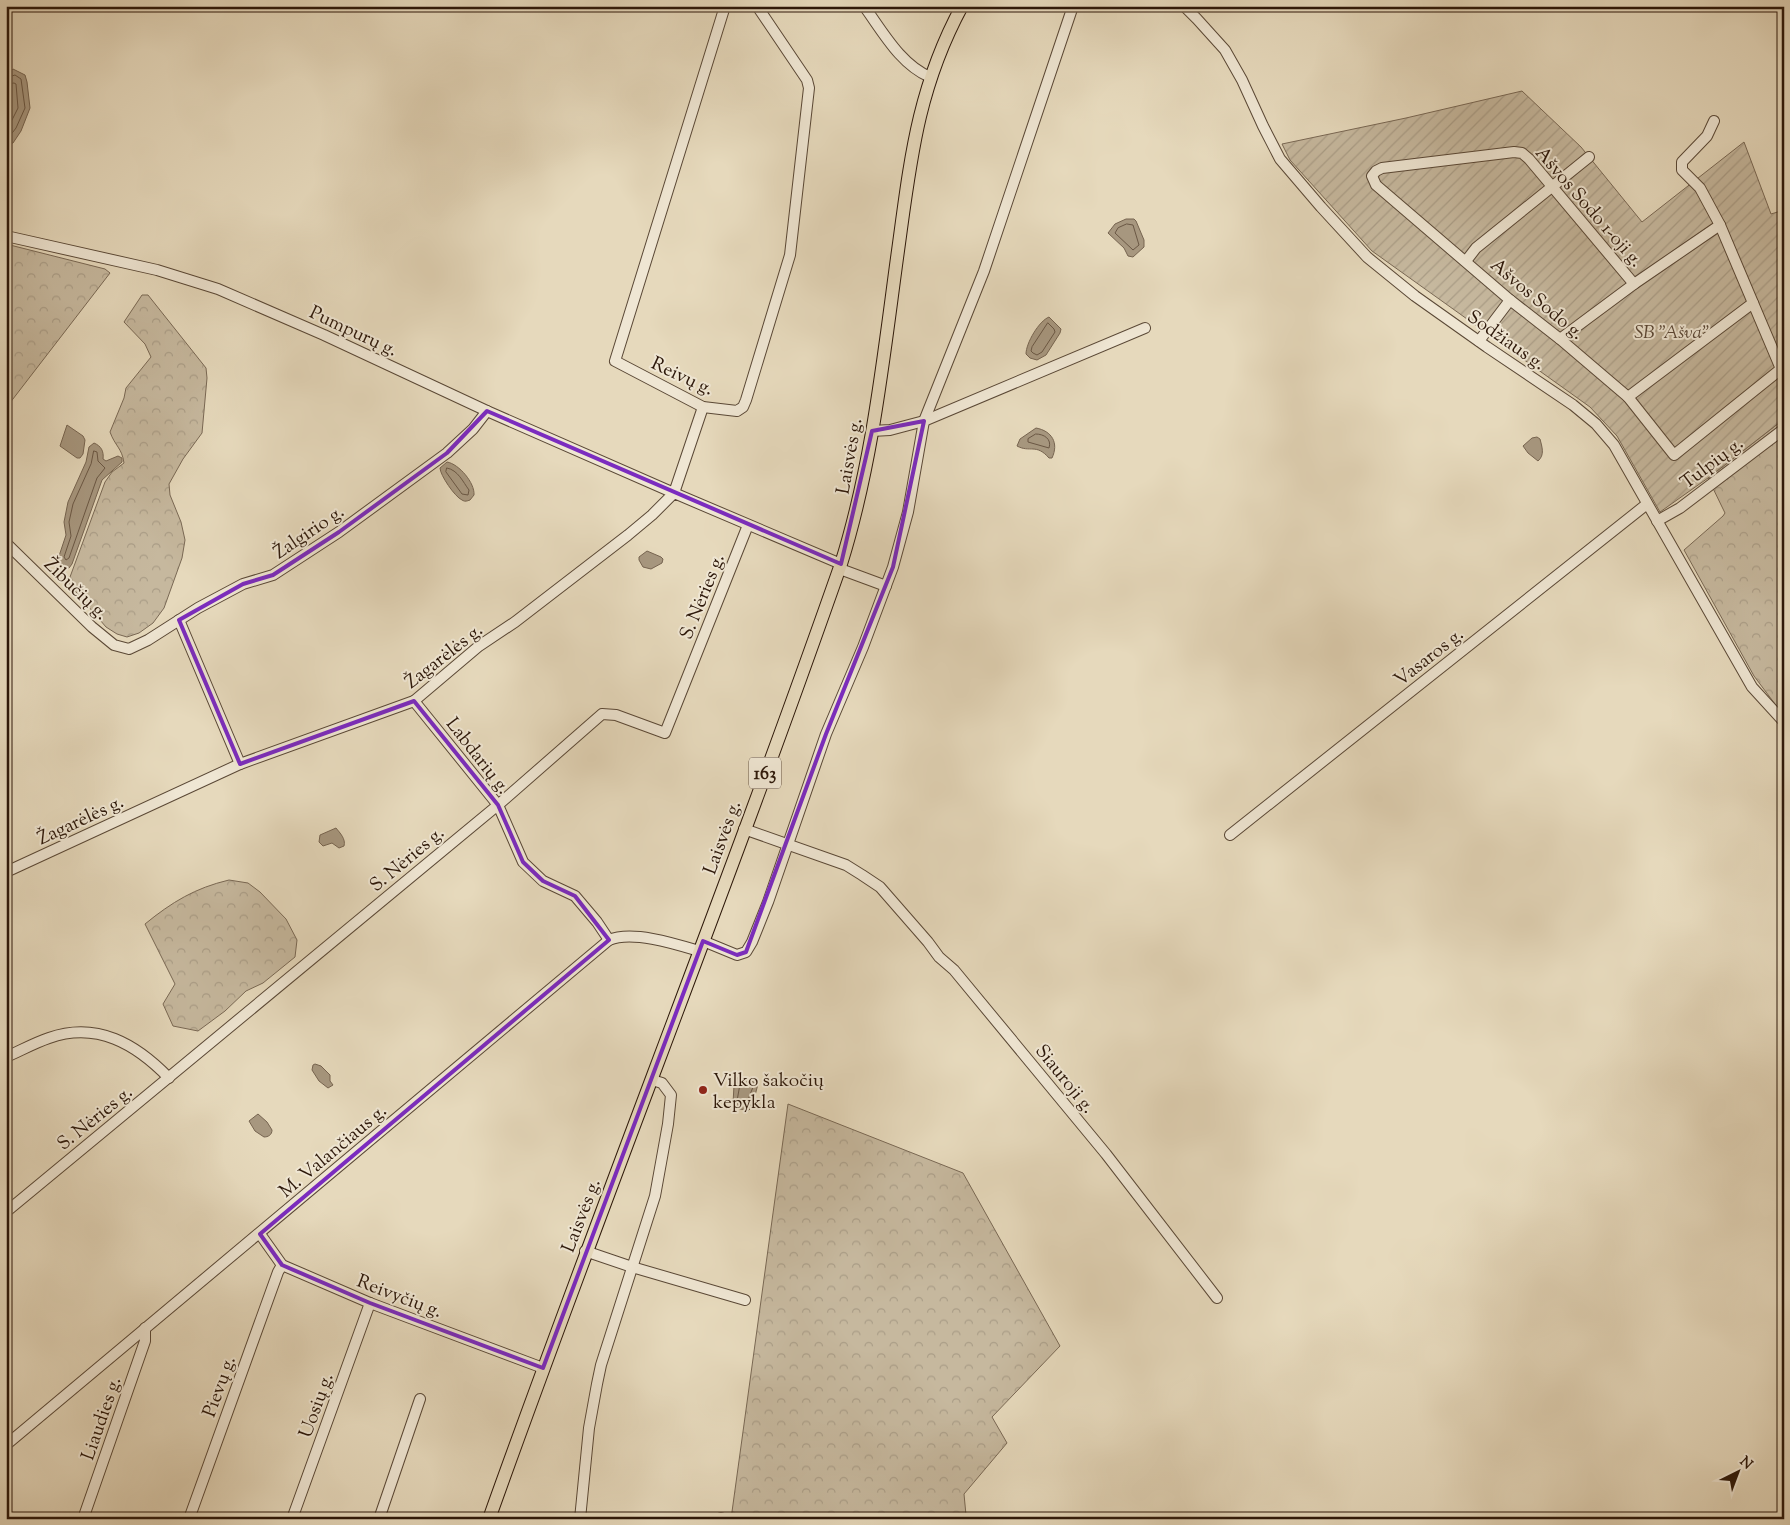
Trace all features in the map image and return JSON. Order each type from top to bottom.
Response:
[{"type":"main road","name":"Laisvės g.","points":[[489,1519],[586,1251],[652,1080],[840,566],[857,510],[872,431],[906,187],[919,116],[930,77],[947,34],[962,6]]},
{"type":"street","name":"Reivų g.","points":[[725,6],[615,361],[702,407],[732,412],[743,407],[746,400],[790,255],[809,88],[807,80],[756,6]]},
{"type":"street","points":[[864,6],[905,61],[919,72],[930,77]]},
{"type":"street","points":[[609,940],[616,937],[630,936],[701,946],[737,954],[746,952],[752,942],[768,902],[826,734],[863,647],[886,586],[908,512],[924,421],[984,271],[1073,6]]},
{"type":"street","name":"Sodžiaus g.","points":[[1184,6],[1225,50],[1242,80],[1280,159],[1321,207],[1367,256],[1415,296],[1572,405],[1596,424],[1614,445],[1752,687],[1784,722]]},
{"type":"street","points":[[1714,121],[1707,136],[1682,162],[1682,170],[1700,188],[1720,224],[1782,373]]},
{"type":"street","name":"Ašvos Sodo 1-oji g.","points":[[1372,176],[1382,168],[1514,152],[1522,153],[1634,284]]},
{"type":"street","points":[[1466,261],[1476,248],[1589,157]]},
{"type":"street","name":"Ašvos Sodo g.","points":[[1372,176],[1376,185],[1510,300],[1628,396],[1674,455],[1782,373]]},
{"type":"street","points":[[1560,339],[1720,224]]},
{"type":"street","name":"Pumpurų g.","points":[[6,236],[156,270],[218,289],[324,335],[487,411],[674,493]]},
{"type":"street","points":[[1479,341],[1510,300]]},
{"type":"street","points":[[1628,396],[1753,303]]},
{"type":"street","points":[[872,431],[890,430],[924,421],[1145,328]]},
{"type":"street","points":[[702,407],[674,493],[886,586]]},
{"type":"street","name":"Žalgirio g.","points":[[129,649],[148,640],[243,584],[273,575],[339,532],[448,453],[473,429],[487,411]]},
{"type":"street","name":"Tulpių g.","points":[[1657,521],[1680,508],[1784,429]]},
{"type":"street","name":"Žagarėlės g.","points":[[6,872],[240,764],[414,701],[479,646],[515,622],[628,535],[674,493]]},
{"type":"street","name":"Vasaros g.","points":[[1230,835],[1647,504]]},
{"type":"street","name":"S. Nėries g.","points":[[6,1212],[498,804],[602,714],[616,715],[665,733],[748,525]]},
{"type":"street","name":"Žibučių g.","points":[[6,543],[92,627],[114,645],[129,649]]},
{"type":"street","points":[[179,620],[240,764]]},
{"type":"street","name":"Labdarių g.","points":[[414,701],[498,804],[523,862],[543,882],[574,896],[598,922],[609,940]]},
{"type":"street","name":"Siauroji g.","points":[[744,829],[846,865],[880,887],[939,957],[954,970],[1106,1154],[1217,1298]]},
{"type":"street","name":"M. Valančiaus g.","points":[[6,1445],[609,940]]},
{"type":"street","points":[[6,1057],[49,1038],[75,1032],[103,1035],[130,1044],[156,1064],[169,1078]]},
{"type":"street","points":[[580,1519],[589,1428],[601,1365],[655,1196],[671,1103],[671,1095],[667,1088],[662,1083],[652,1080]]},
{"type":"street","points":[[260,1234],[282,1265]]},
{"type":"street","points":[[586,1251],[632,1267],[745,1300]]},
{"type":"street","name":"Reivyčių g.","points":[[282,1265],[370,1303],[543,1368]]},
{"type":"street","name":"Pievų g.","points":[[189,1519],[282,1265]]},
{"type":"street","name":"Uosių g.","points":[[292,1519],[370,1303]]},
{"type":"street","name":"Liaudies g.","points":[[83,1519],[145,1341],[145,1328]]},
{"type":"street","points":[[379,1519],[420,1399]]},
{"type":"highlighted area","points":[[487,411],[841,564],[872,431],[924,421],[893,567],[826,734],[746,952],[737,955],[703,941],[543,1368],[370,1303],[282,1265],[260,1234],[609,940],[575,896],[543,881],[523,862],[498,805],[414,701],[240,764],[179,620],[243,584],[273,575],[339,532],[447,453]]},
{"type":"green space","name":"SB \"Ašva\"","points":[[1522,91],[1581,147],[1642,222],[1744,142],[1771,214],[1784,210],[1784,419],[1708,478],[1660,512],[1617,436],[1590,407],[1372,251],[1290,160],[1282,144]]},
{"type":"green space","points":[[6,244],[105,269],[110,273],[6,408]]},
{"type":"green space","points":[[142,295],[148,295],[206,368],[207,378],[202,433],[183,459],[169,484],[170,495],[181,522],[185,540],[182,558],[164,608],[153,623],[139,633],[127,637],[117,634],[106,627],[69,584],[105,482],[112,472],[124,463],[122,454],[110,432],[124,398],[126,388],[151,357],[145,344],[124,322]]},
{"type":"green space","points":[[1784,419],[1784,716],[1754,676],[1684,550],[1725,513],[1708,478]]},
{"type":"green space","points":[[229,880],[248,883],[260,892],[286,919],[297,940],[295,957],[263,983],[246,991],[225,1011],[198,1031],[173,1026],[163,1004],[175,984],[145,924],[184,897],[205,887]]},
{"type":"green space","points":[[788,1104],[963,1173],[1060,1346],[992,1417],[1007,1443],[964,1494],[968,1519],[731,1519]]},
{"type":"water","points":[[13,69],[25,75],[30,108],[21,131],[13,143],[6,146],[6,76]]},
{"type":"water","points":[[1126,219],[1134,219],[1136,221],[1144,240],[1144,247],[1133,257],[1128,256],[1124,248],[1108,233],[1115,224]]},
{"type":"water","points":[[1049,317],[1061,329],[1060,333],[1046,355],[1037,360],[1030,358],[1026,354],[1031,339],[1041,323]]},
{"type":"water","points":[[67,425],[83,436],[85,440],[83,454],[80,458],[77,458],[60,446]]},
{"type":"water","points":[[1036,428],[1046,432],[1053,438],[1055,447],[1052,458],[1049,458],[1037,449],[1026,449],[1017,446],[1020,439]]},
{"type":"water","points":[[1537,437],[1540,439],[1542,451],[1542,456],[1538,461],[1523,446],[1532,438]]},
{"type":"water","points":[[94,443],[102,449],[103,459],[106,461],[118,456],[122,458],[122,462],[102,480],[72,564],[69,568],[63,569],[59,565],[59,556],[66,535],[64,522],[68,502],[86,462],[89,447]]},
{"type":"water","points":[[447,462],[461,470],[469,480],[474,490],[474,495],[470,500],[464,501],[459,498],[445,480],[440,468]]},
{"type":"water","points":[[647,551],[661,557],[663,559],[662,563],[651,569],[643,567],[639,557]]},
{"type":"water","points":[[336,828],[341,834],[344,846],[339,848],[332,843],[323,846],[319,842],[320,835]]},
{"type":"water","points":[[315,1064],[321,1066],[330,1075],[330,1081],[333,1085],[328,1088],[319,1081],[312,1070]]},
{"type":"water","points":[[740,1076],[758,1084],[752,1107],[749,1110],[739,1109],[733,1104],[734,1085]]},
{"type":"water","points":[[258,1114],[267,1122],[272,1130],[268,1136],[264,1137],[255,1131],[249,1121]]},
{"type":"place","name":"Vilko šakočių kepykla","points":[[703,1090]]}]
